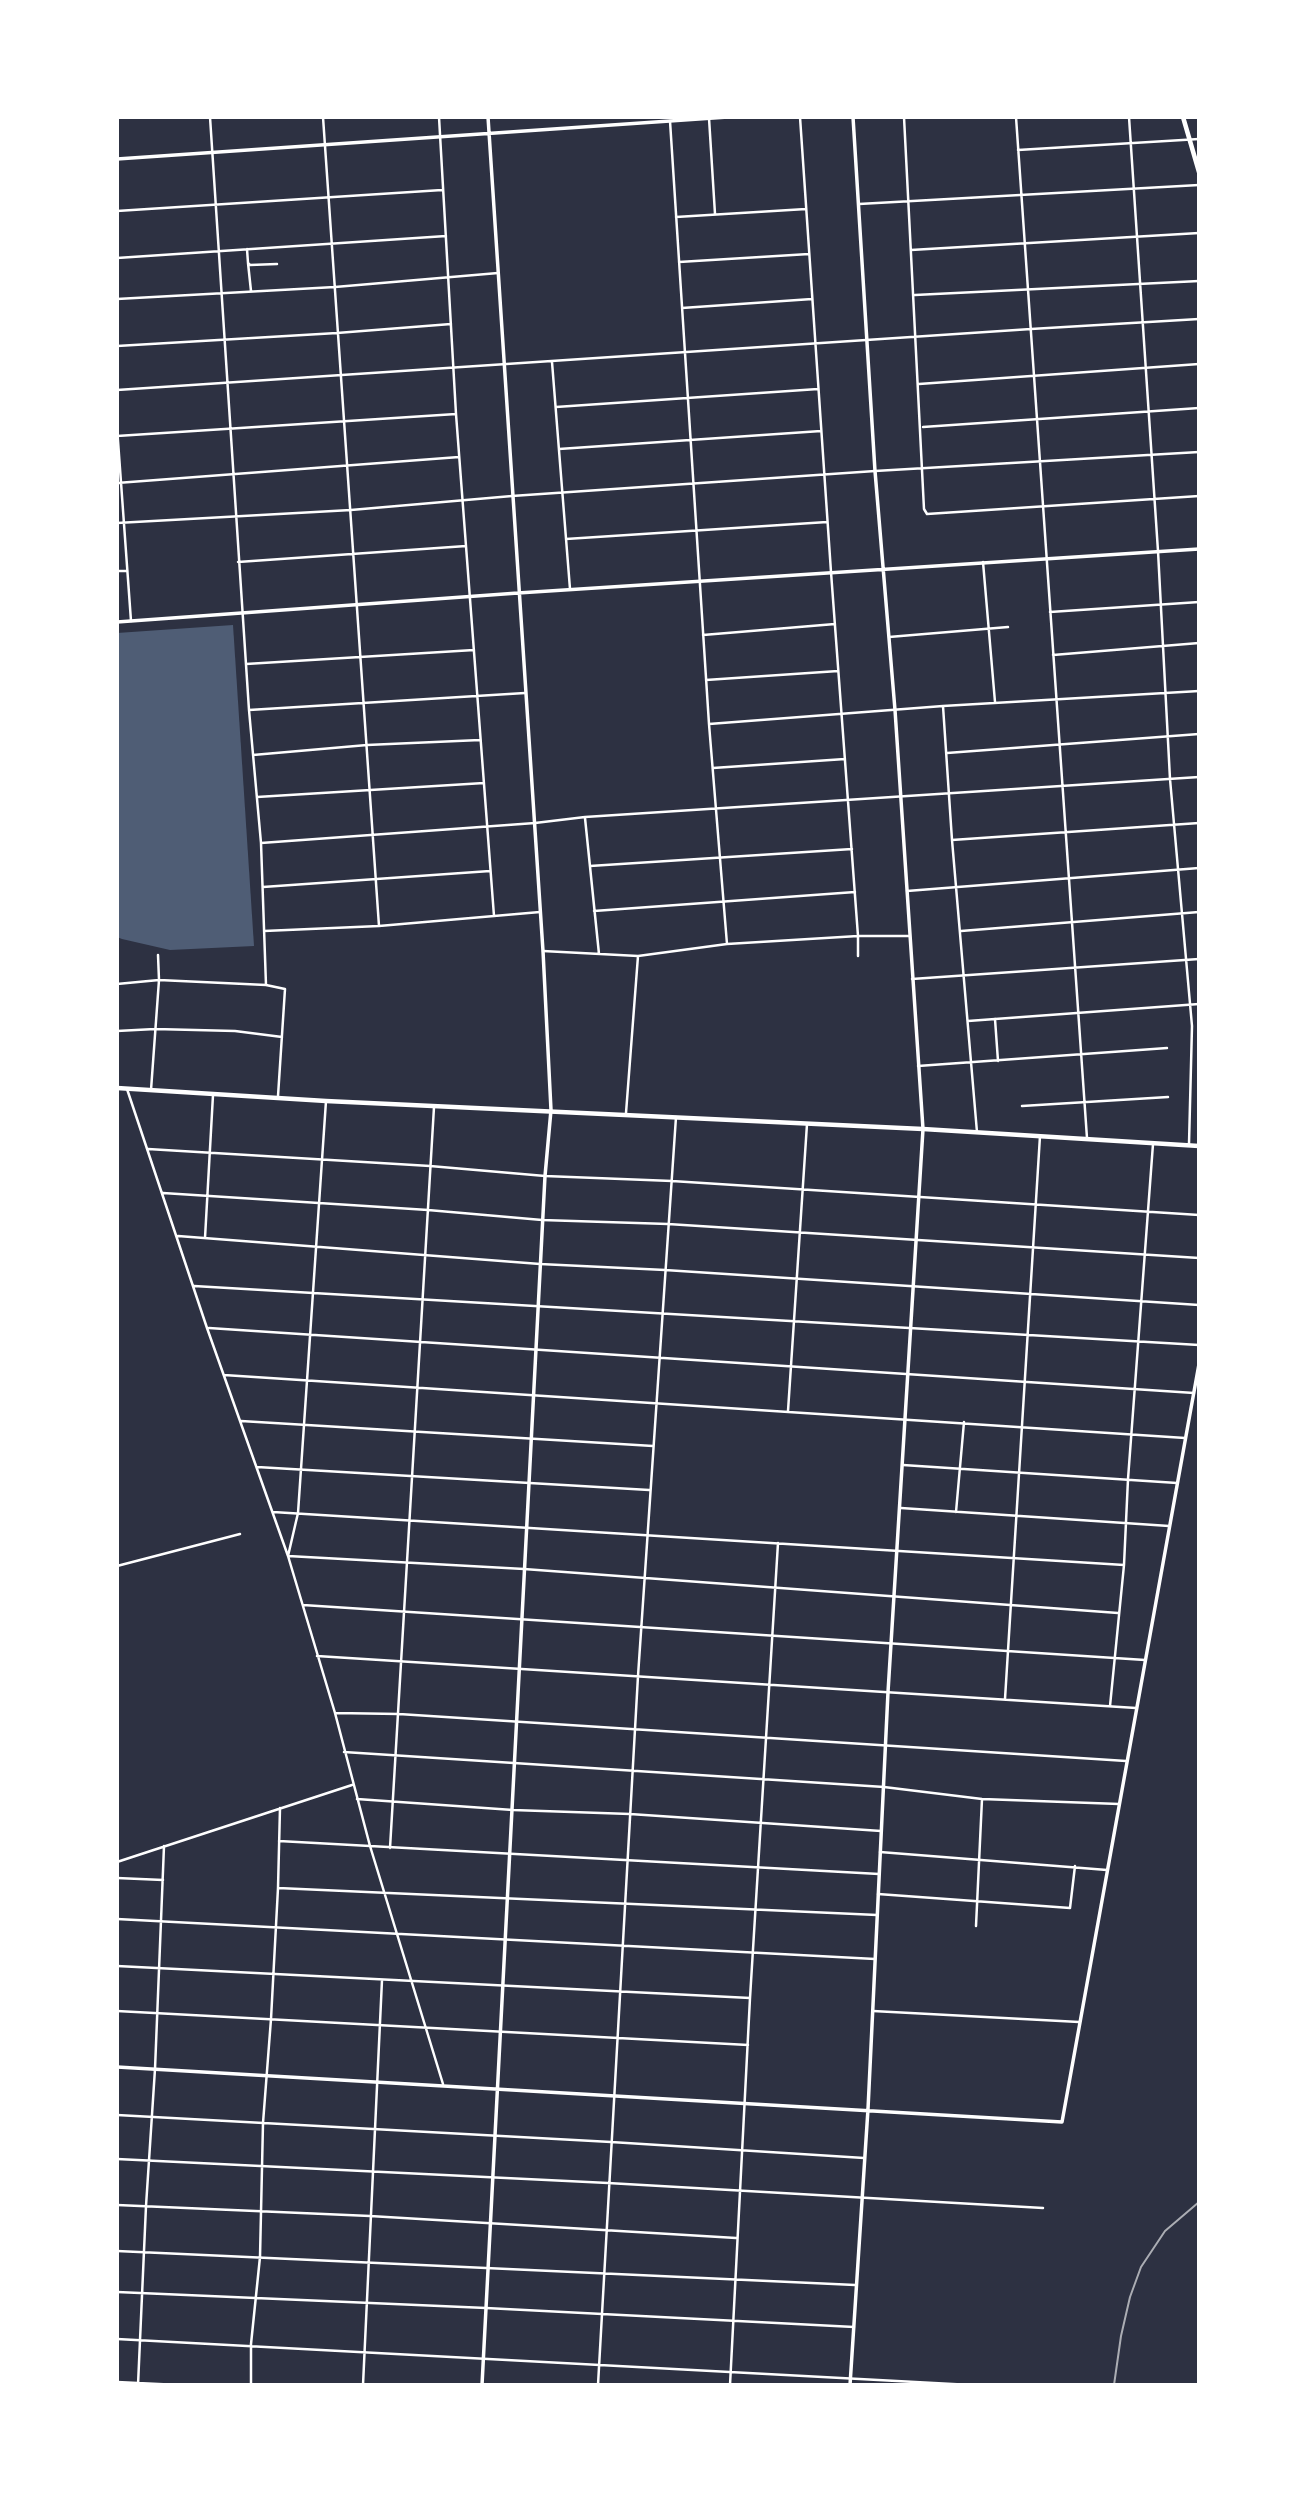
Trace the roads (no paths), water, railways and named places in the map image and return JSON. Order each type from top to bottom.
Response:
[{"type":"main road","points":[[1182,117],[1199,172]]},
{"type":"main road","points":[[117,1088],[326,1101],[923,1129],[1199,1146]]},
{"type":"street","points":[[210,117],[238,562],[261,843],[266,985]]},
{"type":"street","points":[[323,117],[379,926]]},
{"type":"street","points":[[439,117],[456,414],[494,916]]},
{"type":"street","points":[[482,2385],[542,1220],[551,1110],[544,951],[488,117]]},
{"type":"street","points":[[117,159],[326,147],[664,119],[670,121],[728,117]]},
{"type":"street","points":[[800,117],[859,936],[858,956]]},
{"type":"street","points":[[850,2385],[868,2109],[888,1692],[923,1129],[895,710],[875,471],[853,117]]},
{"type":"street","points":[[904,117],[924,509],[927,514],[1199,496]]},
{"type":"street","points":[[1016,117],[1087,1138]]},
{"type":"street","points":[[1129,117],[1158,551],[1170,779],[1192,1026],[1189,1145]]},
{"type":"street","points":[[709,118],[715,214]]},
{"type":"street","points":[[670,121],[699,581],[727,944]]},
{"type":"street","points":[[1018,150],[1199,139]]},
{"type":"street","points":[[859,204],[1199,185]]},
{"type":"street","points":[[117,211],[442,190]]},
{"type":"street","points":[[677,217],[807,209]]},
{"type":"street","points":[[911,250],[1199,233]]},
{"type":"street","points":[[117,258],[446,236]]},
{"type":"street","points":[[247,249],[251,292]]},
{"type":"street","points":[[680,262],[810,254]]},
{"type":"street","points":[[248,263],[277,264]]},
{"type":"street","points":[[117,299],[335,287],[498,274]]},
{"type":"street","points":[[914,295],[1199,281]]},
{"type":"street","points":[[682,308],[813,299]]},
{"type":"street","points":[[117,390],[1199,319]]},
{"type":"street","points":[[117,346],[451,324]]},
{"type":"street","points":[[552,361],[570,589]]},
{"type":"street","points":[[919,384],[1199,364]]},
{"type":"street","points":[[556,407],[819,389]]},
{"type":"street","points":[[921,427],[1199,408]]},
{"type":"street","points":[[118,436],[456,414]]},
{"type":"street","points":[[117,427],[131,621]]},
{"type":"street","points":[[559,449],[822,431]]},
{"type":"street","points":[[117,523],[351,510],[875,471],[1199,452]]},
{"type":"street","points":[[119,482],[459,457]]},
{"type":"street","points":[[566,539],[828,522]]},
{"type":"street","points":[[238,562],[466,546]]},
{"type":"street","points":[[117,622],[570,589],[1199,549]]},
{"type":"street","points":[[984,562],[995,703]]},
{"type":"street","points":[[117,571],[127,571]]},
{"type":"street","points":[[1051,612],[1199,602]]},
{"type":"street","points":[[703,635],[835,624]]},
{"type":"street","points":[[889,636],[1008,627]]},
{"type":"street","points":[[1054,655],[1199,643]]},
{"type":"street","points":[[246,664],[475,650]]},
{"type":"street","points":[[706,680],[838,671]]},
{"type":"street","points":[[709,724],[943,706],[1199,691]]},
{"type":"street","points":[[249,710],[526,692]]},
{"type":"street","points":[[943,706],[977,1132]]},
{"type":"street","points":[[947,753],[1199,734]]},
{"type":"street","points":[[253,755],[481,740]]},
{"type":"street","points":[[713,768],[845,759]]},
{"type":"street","points":[[261,843],[585,817],[1199,777]]},
{"type":"street","points":[[257,797],[484,783]]},
{"type":"street","points":[[585,817],[599,954]]},
{"type":"street","points":[[952,840],[1066,834],[1199,822]]},
{"type":"street","points":[[590,866],[852,849]]},
{"type":"street","points":[[907,891],[1199,868]]},
{"type":"street","points":[[263,887],[490,871]]},
{"type":"street","points":[[594,911],[855,892]]},
{"type":"street","points":[[264,931],[379,926],[541,912]]},
{"type":"street","points":[[961,932],[1199,912]]},
{"type":"street","points":[[544,951],[638,956],[727,944],[859,936],[909,936]]},
{"type":"street","points":[[151,1090],[159,980],[158,955]]},
{"type":"street","points":[[626,1114],[638,956]]},
{"type":"street","points":[[912,979],[1199,959]]},
{"type":"street","points":[[117,984],[159,980],[266,985],[285,989],[278,1097]]},
{"type":"street","points":[[967,1021],[1199,1004]]},
{"type":"street","points":[[995,1019],[998,1061]]},
{"type":"street","points":[[117,1031],[235,1031],[282,1037]]},
{"type":"street","points":[[918,1066],[1167,1048]]},
{"type":"street","points":[[127,1089],[207,1328],[288,1556],[335,1713],[352,1785],[443,2085]]},
{"type":"street","points":[[205,1238],[213,1093]]},
{"type":"street","points":[[1022,1106],[1168,1097]]},
{"type":"street","points":[[288,1556],[298,1513],[326,1101]]},
{"type":"street","points":[[390,1848],[434,1106]]},
{"type":"street","points":[[598,2385],[632,1771],[676,1116]]},
{"type":"street","points":[[788,1411],[807,1123]]},
{"type":"street","points":[[1005,1699],[1040,1136]]},
{"type":"street","points":[[1110,1706],[1124,1565],[1153,1143]]},
{"type":"street","points":[[148,1149],[430,1166],[545,1176],[671,1181],[1199,1214]]},
{"type":"street","points":[[163,1193],[542,1220],[668,1224],[1199,1258]]},
{"type":"street","points":[[178,1236],[540,1264],[914,1285],[1199,1305]]},
{"type":"street","points":[[194,1286],[1199,1345]]},
{"type":"street","points":[[207,1328],[1194,1393]]},
{"type":"street","points":[[117,2067],[1062,2122],[1199,1364]]},
{"type":"street","points":[[224,1375],[1185,1438]]},
{"type":"street","points":[[241,1421],[653,1446]]},
{"type":"street","points":[[956,1512],[964,1422]]},
{"type":"street","points":[[903,1465],[1177,1483]]},
{"type":"street","points":[[257,1467],[650,1490]]},
{"type":"street","points":[[901,1508],[1169,1526]]},
{"type":"street","points":[[273,1512],[1124,1565]]},
{"type":"street","points":[[117,1566],[240,1534]]},
{"type":"street","points":[[730,2385],[755,1909],[778,1543]]},
{"type":"street","points":[[288,1556],[524,1569],[1118,1613]]},
{"type":"street","points":[[303,1605],[1145,1660]]},
{"type":"street","points":[[317,1656],[1136,1708]]},
{"type":"street","points":[[335,1713],[399,1714],[1126,1761]]},
{"type":"street","points":[[344,1752],[884,1787],[982,1799],[1119,1804]]},
{"type":"street","points":[[117,1862],[352,1785]]},
{"type":"street","points":[[358,1799],[881,1831]]},
{"type":"street","points":[[976,1926],[982,1799]]},
{"type":"street","points":[[251,2385],[254,2297],[260,2257],[263,2123],[274,1974],[279,1808]]},
{"type":"street","points":[[279,1841],[879,1874]]},
{"type":"street","points":[[138,2384],[164,1846]]},
{"type":"street","points":[[880,1852],[1107,1870]]},
{"type":"street","points":[[878,1895],[1070,1908],[1076,1866]]},
{"type":"street","points":[[117,1878],[163,1880]]},
{"type":"street","points":[[278,1888],[877,1915]]},
{"type":"street","points":[[117,1919],[875,1959]]},
{"type":"street","points":[[117,1966],[750,1998]]},
{"type":"street","points":[[363,2385],[382,1980]]},
{"type":"street","points":[[117,2011],[748,2045]]},
{"type":"street","points":[[873,2011],[1079,2022]]},
{"type":"street","points":[[117,2115],[864,2158]]},
{"type":"street","points":[[117,2160],[262,2165],[1043,2207]]},
{"type":"street","points":[[117,2205],[370,2216],[737,2238]]},
{"type":"street","points":[[117,2251],[857,2285]]},
{"type":"street","points":[[117,2292],[854,2327]]},
{"type":"street","points":[[117,2339],[251,2344],[971,2385]]},
{"type":"street","points":[[117,2382],[178,2385]]},
{"type":"water","points":[[233,625],[254,946],[170,950],[122,939],[117,937],[117,633]]},
{"type":"railway","points":[[1114,2385],[1121,2336],[1130,2297],[1141,2267],[1165,2231],[1199,2202]]}]
